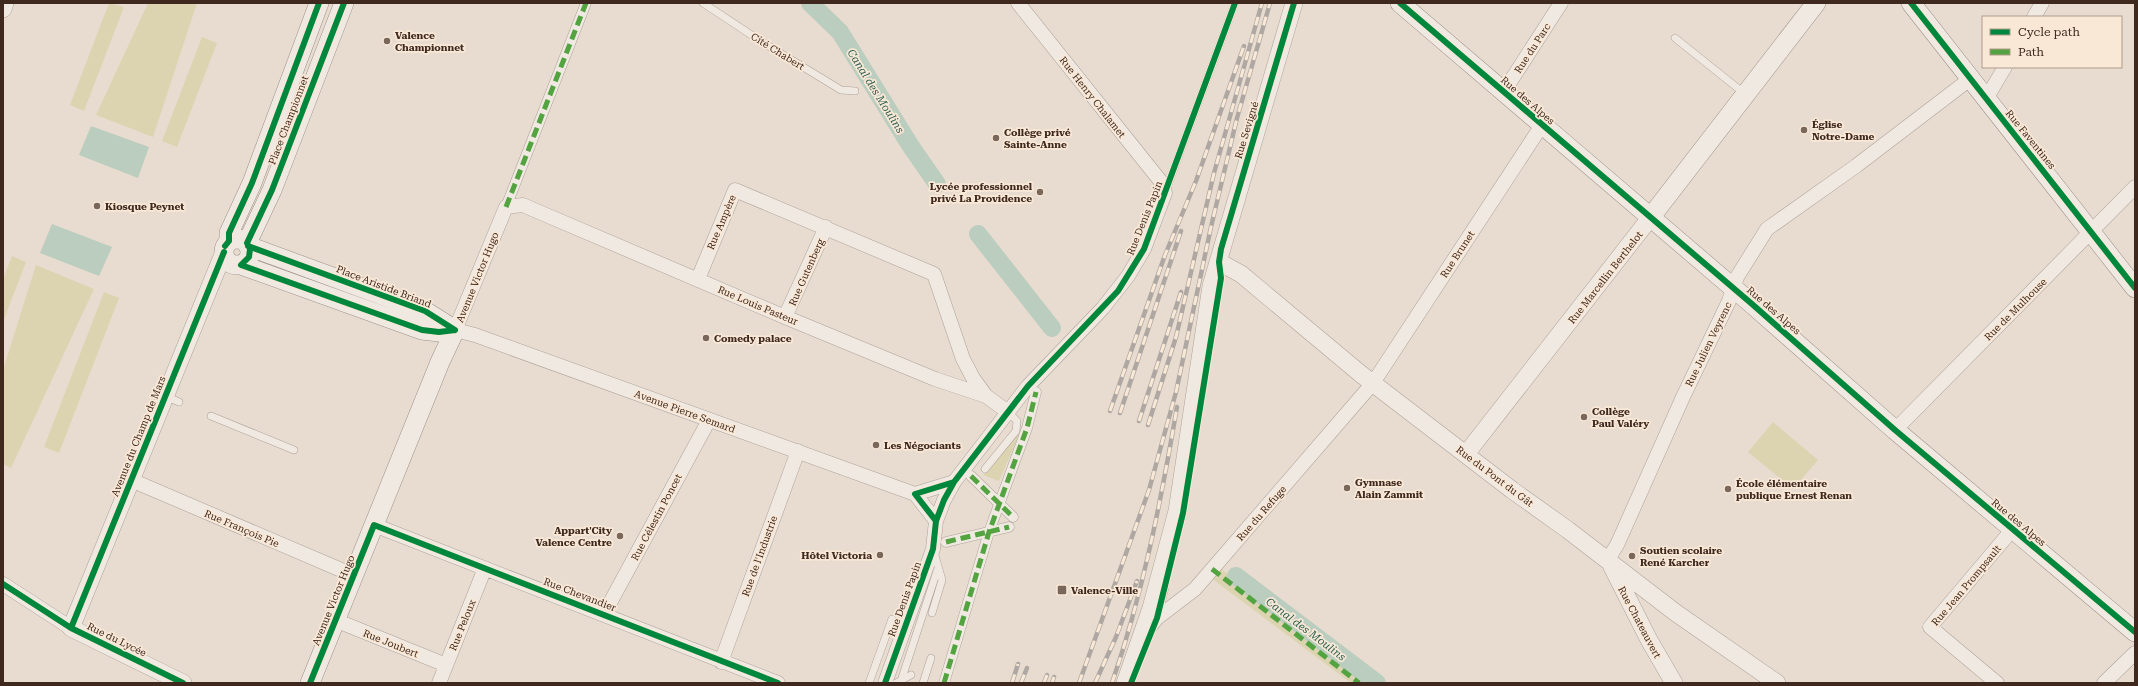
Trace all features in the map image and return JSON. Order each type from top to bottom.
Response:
[{"type":"main road","name":"Place Championnet","points":[[319,3],[252,183],[229,233],[237,246],[272,190],[344,3]]},
{"type":"main road","name":"Rue des Alpes","points":[[1400,3],[1895,430],[2135,632]]},
{"type":"main road","name":"Rue Marcellin Berthelot","points":[[1650,218],[1816,3]]},
{"type":"main road","name":"Rue Faventines","points":[[1911,3],[1986,100],[2092,231],[2135,288]]},
{"type":"main road","points":[[237,246],[249,257],[241,265],[422,330],[439,332],[455,330]]},
{"type":"main road","name":"Place Aristide Briand","points":[[237,246],[426,311],[455,330]]},
{"type":"main road","name":"Avenue Victor Hugo","points":[[310,683],[440,362],[455,330]]},
{"type":"street","points":[[3,9],[5,3]]},
{"type":"street","name":"Avenue Victor Hugo","points":[[455,330],[506,207],[586,3]]},
{"type":"street","name":"Rue Henry Chalamet","points":[[1018,3],[1162,183],[1165,193]]},
{"type":"street","name":"Rue Sevigné","points":[[1126,683],[1142,636],[1178,505],[1211,286],[1294,3]]},
{"type":"street","name":"Rue du Parc","points":[[1505,94],[1510,82],[1561,3]]},
{"type":"street","points":[[2035,16],[2042,3]]},
{"type":"street","points":[[1986,100],[2004,68]]},
{"type":"street","name":"Rue Julien Veyrenc","points":[[1608,559],[1616,546],[1733,289],[1737,277],[1768,230],[1833,183],[1970,79]]},
{"type":"street","name":"Rue Brunet","points":[[1373,383],[1542,125]]},
{"type":"street","name":"Rue de Mulhouse","points":[[1895,430],[2135,188]]},
{"type":"street","name":"Rue Ampère","points":[[698,279],[735,190],[826,227]]},
{"type":"street","name":"Rue Denis Papin","points":[[885,683],[933,549],[936,521],[944,500],[954,482],[1010,414],[1028,386],[1118,291],[1144,249],[1165,193]]},
{"type":"street","name":"Rue Louis Pasteur","points":[[506,207],[523,205],[532,208],[785,317],[935,379],[986,396],[1010,414]]},
{"type":"street","name":"Rue Marcellin Berthelot","points":[[1466,454],[1650,218]]},
{"type":"street","points":[[826,227],[934,274],[963,359],[972,378],[986,396]]},
{"type":"street","name":"Rue Gutenberg","points":[[785,317],[826,227]]},
{"type":"street","name":"Avenue du Champ de Mars","points":[[71,628],[131,480],[172,399],[237,246]]},
{"type":"street","name":"Rue du Pont du Gât","points":[[1219,262],[1241,274],[1373,383],[1608,559],[1625,575],[1676,613],[1777,683]]},
{"type":"street","name":"Avenue Pierre Semard","points":[[455,330],[475,335],[915,494]]},
{"type":"street","name":"Rue du Refuge","points":[[1142,636],[1157,618],[1195,589],[1373,383]]},
{"type":"street","points":[[944,683],[989,532],[1027,428],[1036,392]]},
{"type":"street","name":"Rue Célestin Poncet","points":[[604,614],[709,420]]},
{"type":"street","name":"Rue de l'Industrie","points":[[721,662],[798,451]]},
{"type":"street","points":[[971,476],[1013,517]]},
{"type":"street","name":"Rue François Pie","points":[[131,480],[353,575]]},
{"type":"street","points":[[936,521],[915,494],[954,482]]},
{"type":"street","name":"Rue Chevandier","points":[[374,525],[604,614],[721,662],[778,683]]},
{"type":"street","points":[[946,542],[1009,527]]},
{"type":"street","name":"Rue Jean Prompsault","points":[[1998,683],[1930,628],[2012,530]]},
{"type":"street","name":"Rue Chateauvert","points":[[1608,559],[1649,640],[1674,683]]},
{"type":"street","name":"Rue Peloux","points":[[438,683],[485,568]]},
{"type":"street","name":"Rue du Lycée","points":[[3,584],[71,628],[183,683]]},
{"type":"street","name":"Rue Joubert","points":[[335,620],[446,665]]},
{"type":"street","points":[[2104,683],[2135,653]]},
{"type":"lane","name":"Cité Chabert","points":[[703,3],[762,42],[841,90],[855,91]]},
{"type":"lane","name":"Rue Denis Papin","points":[[1165,193],[1235,3]]},
{"type":"lane","points":[[1675,38],[1745,94]]},
{"type":"lane","points":[[1131,683],[1157,618],[1187,493],[1206,363],[1221,278],[1219,262]]},
{"type":"lane","points":[[985,469],[1016,431],[1017,421],[1010,414]]},
{"type":"lane","points":[[211,416],[294,450]]},
{"type":"lane","points":[[932,613],[942,580],[933,549]]},
{"type":"lane","points":[[899,682],[938,568]]},
{"type":"lane","points":[[869,683],[892,619]]},
{"type":"lane","points":[[923,683],[930,658]]},
{"type":"lane","points":[[899,682],[911,676]]},
{"type":"shaded area","points":[[109,3],[124,7],[84,111],[70,105]]},
{"type":"shaded area","points":[[148,3],[197,3],[153,137],[96,115]]},
{"type":"shaded area","points":[[202,37],[217,43],[177,147],[162,141]]},
{"type":"shaded area","points":[[91,126],[149,147],[138,178],[79,155]]},
{"type":"shaded area","points":[[52,224],[112,247],[99,276],[40,253]]},
{"type":"shaded area","points":[[12,256],[26,262],[3,322],[3,279]]},
{"type":"shaded area","points":[[36,265],[94,289],[11,468],[3,464],[3,370]]},
{"type":"shaded area","points":[[104,292],[119,298],[59,453],[44,447]]},
{"type":"shaded area","points":[[1773,422],[1818,460],[1793,489],[1748,452]]},
{"type":"shaded area","points":[[1020,433],[999,481],[983,475]]},
{"type":"shaded area","points":[[1216,565],[1371,683],[1351,683],[1207,575]]},
{"type":"waterway","name":"Canal des Moulins","points":[[810,3],[840,32],[910,145],[937,184]]},
{"type":"waterway","name":"Canal des Moulins","points":[[978,234],[1052,328]]},
{"type":"waterway","name":"Canal des Moulins","points":[[1236,576],[1377,683]]},
{"type":"railway","points":[[1148,425],[1176,337],[1214,173],[1262,3]]},
{"type":"railway","points":[[1079,683],[1149,490],[1176,392],[1211,227],[1237,118],[1270,3]]},
{"type":"railway","points":[[1110,411],[1165,255],[1196,181],[1244,46]]},
{"type":"railway","points":[[1120,413],[1181,231]]},
{"type":"railway","points":[[1139,421],[1181,292]]},
{"type":"railway","points":[[1112,683],[1142,581],[1158,512],[1177,407]]},
{"type":"railway","points":[[1095,683],[1116,637],[1137,581]]},
{"type":"railway","points":[[1012,683],[1018,664]]},
{"type":"railway","points":[[1021,683],[1027,668]]},
{"type":"railway","points":[[1044,683],[1047,675]]},
{"type":"railway","points":[[1052,683],[1054,677]]},
{"type":"marked path","points":[[506,207],[586,3]]},
{"type":"marked path","points":[[944,683],[989,532],[1027,428],[1036,392]]},
{"type":"marked path","points":[[971,476],[1013,517]]},
{"type":"marked path","points":[[946,542],[1009,527]]},
{"type":"marked path","points":[[1212,569],[1359,683]]},
{"type":"cycle path","points":[[225,246],[229,241],[229,233],[252,183],[319,3]]},
{"type":"cycle path","points":[[241,265],[249,257],[250,249],[247,243],[272,190],[344,3]]},
{"type":"cycle path","points":[[885,683],[933,549],[936,521],[944,500],[954,482],[1028,386],[1118,291],[1144,249],[1235,3]]},
{"type":"cycle path","points":[[1131,683],[1157,618],[1183,513],[1221,278],[1219,262],[1221,249],[1294,3]]},
{"type":"cycle path","points":[[1400,3],[1752,304],[1895,430],[2135,632]]},
{"type":"cycle path","points":[[1911,3],[2135,288]]},
{"type":"cycle path","points":[[248,246],[425,311],[455,330]]},
{"type":"cycle path","points":[[71,628],[224,252]]},
{"type":"cycle path","points":[[241,265],[422,330],[439,332],[455,330]]},
{"type":"cycle path","points":[[936,521],[915,494],[954,482]]},
{"type":"cycle path","points":[[310,683],[374,525],[778,683]]},
{"type":"cycle path","points":[[3,584],[71,628],[183,683]]},
{"type":"place","name":"Valence Championnet","points":[[387,41]]},
{"type":"place","name":"Église Notre-Dame","points":[[1804,130]]},
{"type":"place","name":"Collège privé Sainte-Anne","points":[[996,138]]},
{"type":"place","name":"Lycée professionnel privé La Providence","points":[[1040,192]]},
{"type":"place","name":"Kiosque Peynet","points":[[97,206]]},
{"type":"place","name":"Comedy palace","points":[[706,338]]},
{"type":"place","name":"Collège Paul Valéry","points":[[1584,417]]},
{"type":"place","name":"Les Négociants","points":[[876,445]]},
{"type":"place","name":"Gymnase Alain Zammit","points":[[1347,488]]},
{"type":"place","name":"École élémentaire publique Ernest Renan","points":[[1728,489]]},
{"type":"place","name":"Appart'City Valence Centre","points":[[620,536]]},
{"type":"place","name":"Hôtel Victoria","points":[[880,555]]},
{"type":"place","name":"Soutien scolaire René Karcher","points":[[1632,556]]},
{"type":"place","name":"Valence-Ville","points":[[1062,590]]}]
